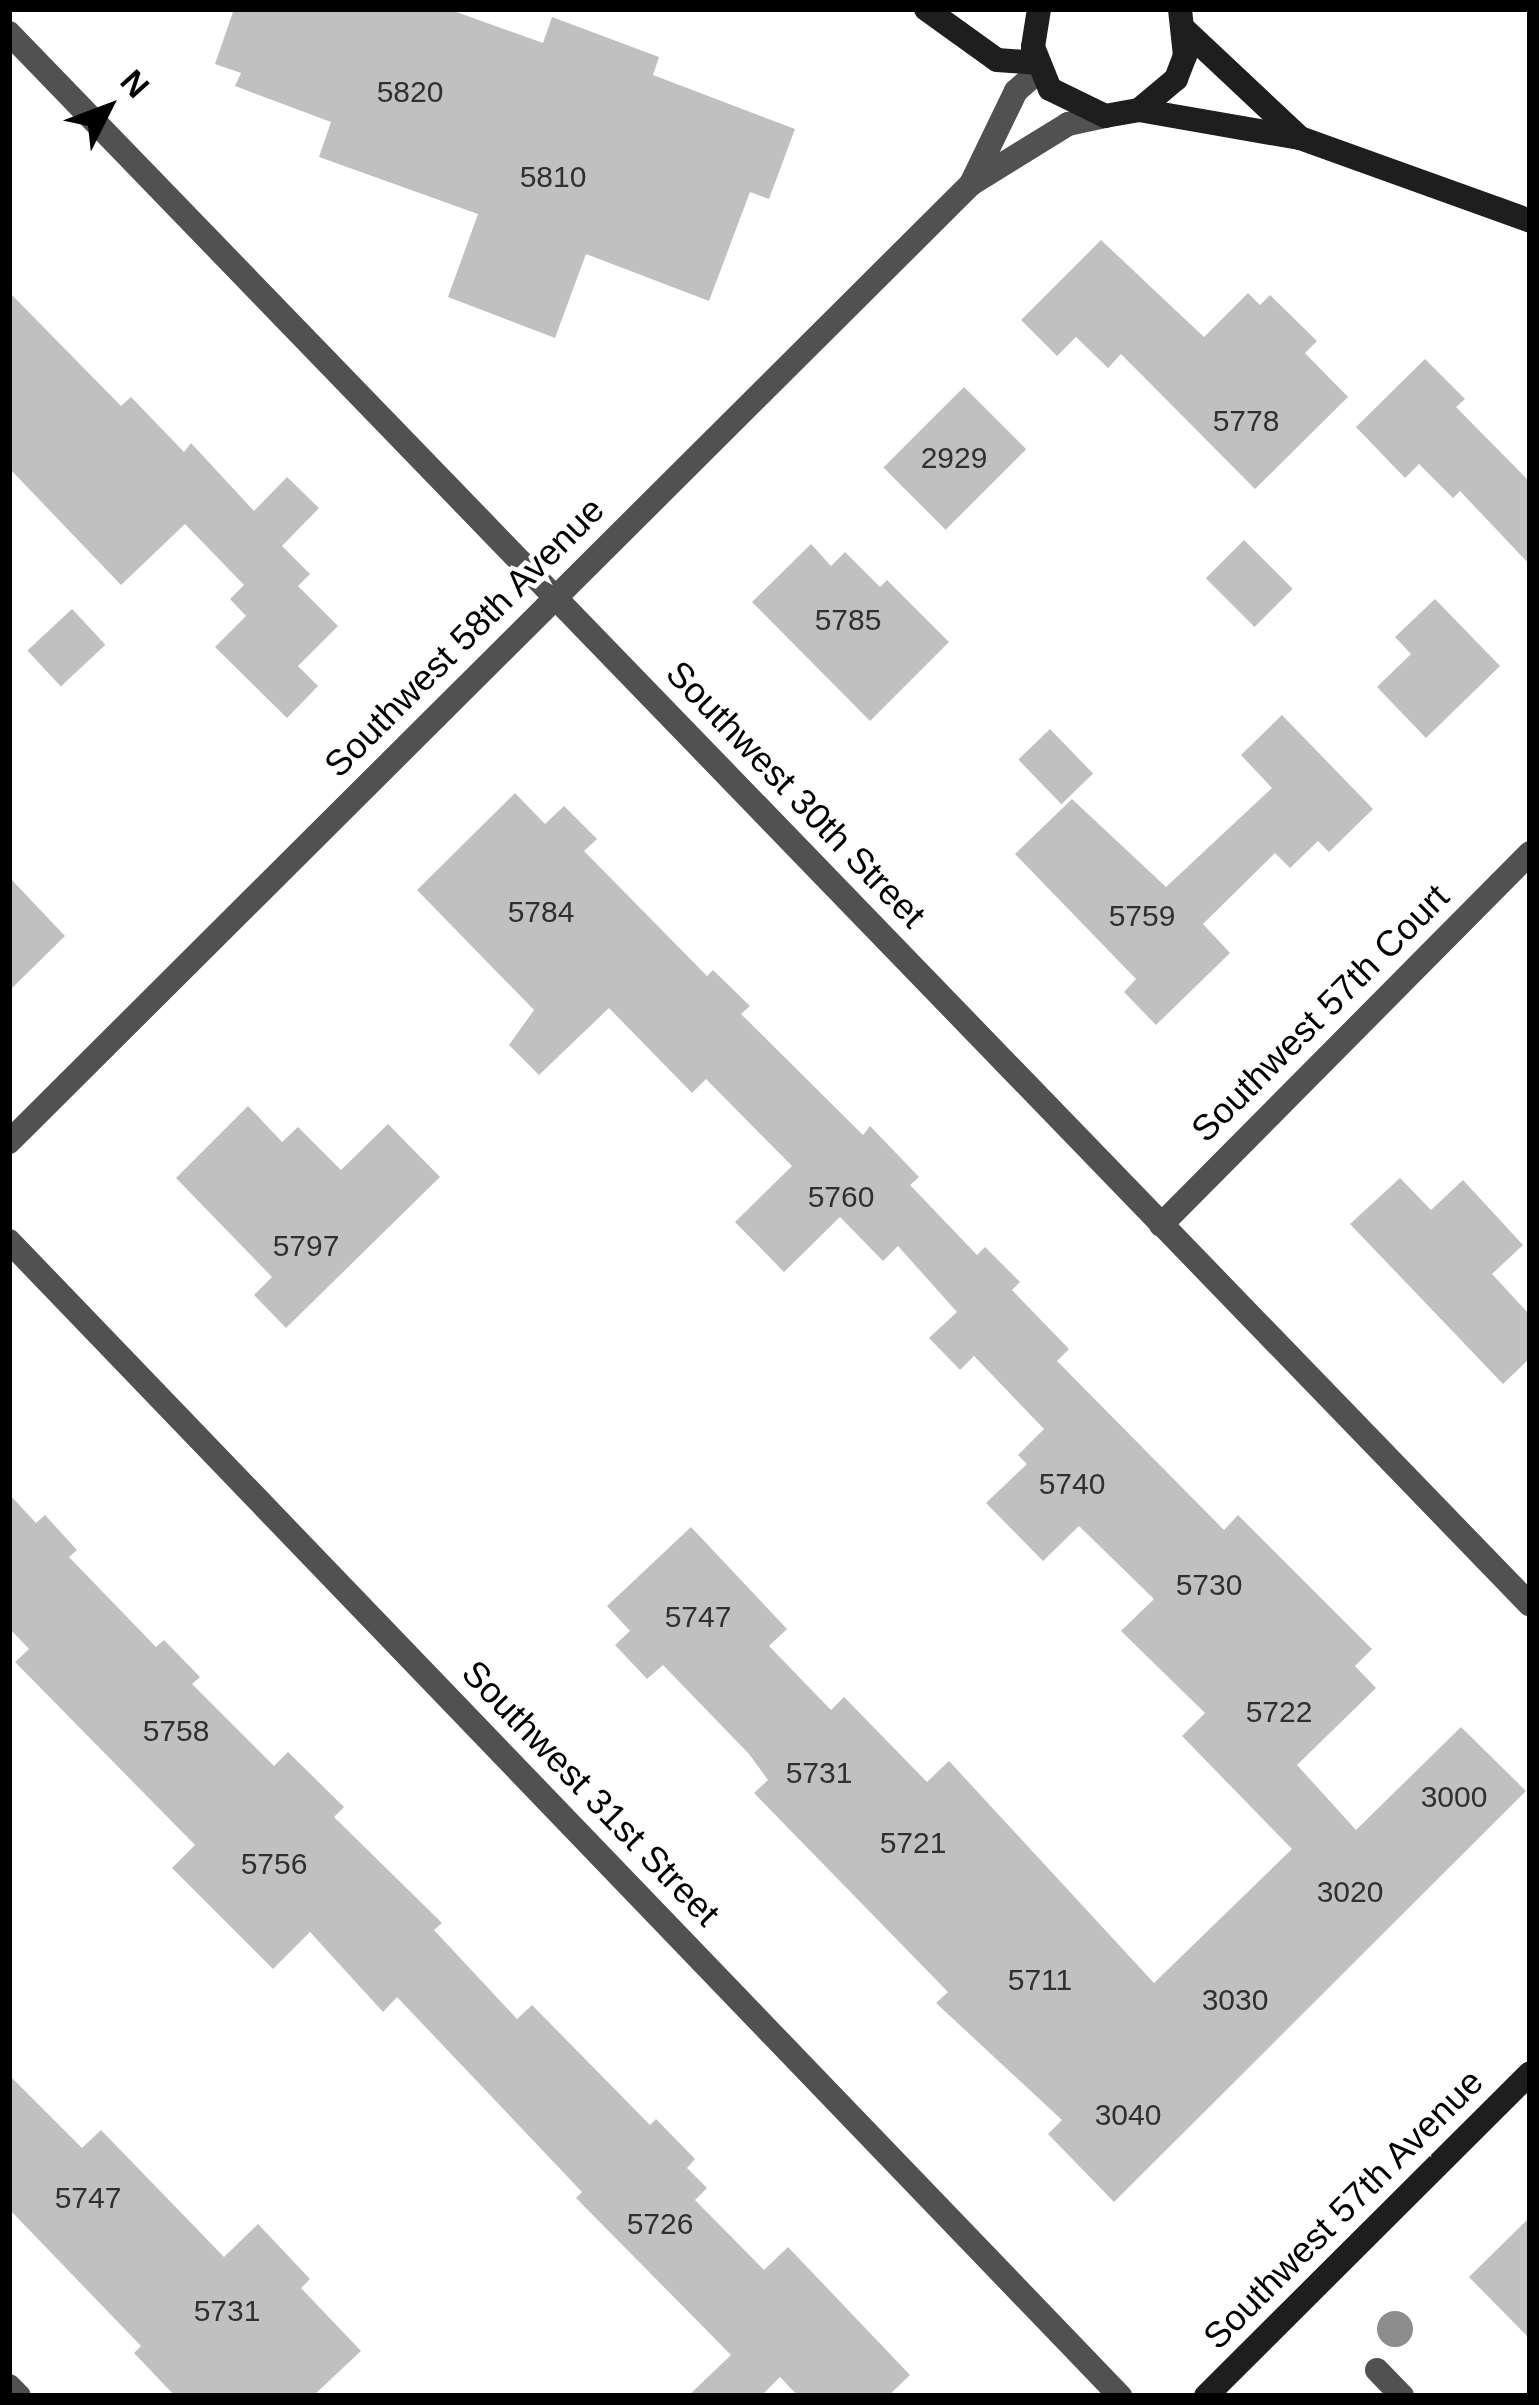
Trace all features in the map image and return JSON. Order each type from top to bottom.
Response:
[{"type":"street","points":[[926,9],[997,60],[1038,67]]},
{"type":"street","points":[[1039,9],[1038,67],[1066,103],[1105,116],[1139,110],[1300,138],[1530,221]]},
{"type":"street","points":[[1139,110],[1176,79],[1183,16]]},
{"type":"street","points":[[1183,16],[1300,138]]},
{"type":"street","name":"Southwest 30th Street","points":[[9,33],[1530,1605]]},
{"type":"street","name":"Southwest 58th Avenue","points":[[971,184],[1016,91],[1038,67]]},
{"type":"street","name":"Southwest 58th Avenue","points":[[9,1142],[971,184],[1047,134],[1105,116]]},
{"type":"street","name":"Southwest 57th Court","points":[[1161,1225],[1530,853]]},
{"type":"street","name":"Southwest 31st Street","points":[[9,1241],[1120,2396]]},
{"type":"street","name":"Southwest 57th Avenue","points":[[1207,2396],[1530,2073]]},
{"type":"street","points":[[1377,2370],[1402,2396]]},
{"type":"street","points":[[9,2386],[19,2396]]},
{"type":"building","points":[[234,9],[448,9],[543,43],[552,17],[659,57],[653,75],[795,129],[769,199],[750,192],[709,301],[586,254],[555,338],[448,297],[478,214],[319,157],[331,122],[235,86],[241,73],[215,64]]},
{"type":"building","points":[[1101,240],[1204,337],[1248,293],[1260,305],[1270,295],[1317,341],[1305,353],[1348,397],[1255,489],[1121,354],[1108,368],[1076,337],[1057,356],[1021,320]]},
{"type":"building","points":[[9,292],[121,406],[131,397],[184,452],[191,443],[254,511],[287,477],[319,508],[282,546],[310,574],[298,586],[338,626],[298,666],[318,686],[287,718],[215,647],[246,616],[230,599],[244,585],[185,524],[121,585],[9,468]]},
{"type":"building","points":[[1425,359],[1465,399],[1456,407],[1530,482],[1530,565],[1460,491],[1453,498],[1419,464],[1405,478],[1356,427]]},
{"type":"building","points":[[964,387],[1026,449],[946,530],[883,468]]},
{"type":"building","points":[[1244,540],[1293,589],[1255,627],[1206,578]]},
{"type":"building","points":[[811,544],[831,566],[845,552],[880,587],[887,580],[949,642],[870,721],[752,602]]},
{"type":"building","points":[[1435,599],[1500,666],[1426,738],[1377,687],[1411,654],[1395,637]]},
{"type":"building","points":[[72,609],[105,645],[61,686],[27,651]]},
{"type":"building","points":[[1282,715],[1373,809],[1329,852],[1318,841],[1290,868],[1275,853],[1203,924],[1230,953],[1156,1025],[1124,992],[1136,979],[1015,854],[1072,799],[1166,887],[1272,788],[1241,755]]},
{"type":"building","points":[[1050,729],[1093,774],[1061,804],[1018,760]]},
{"type":"building","points":[[515,793],[545,824],[564,806],[597,839],[584,851],[707,976],[713,970],[750,1006],[741,1014],[863,1135],[870,1126],[919,1177],[910,1185],[977,1255],[985,1247],[1020,1282],[1012,1290],[1069,1349],[1057,1361],[1224,1530],[1238,1515],[1372,1649],[1355,1666],[1376,1688],[1297,1765],[1356,1830],[1461,1727],[1526,1791],[1114,2202],[1048,2134],[1062,2120],[936,2003],[948,1992],[754,1793],[768,1780],[749,1754],[663,1665],[647,1679],[615,1645],[630,1631],[607,1606],[691,1527],[787,1629],[769,1646],[831,1710],[844,1697],[927,1782],[949,1761],[1154,1983],[1292,1849],[1182,1736],[1205,1713],[1121,1631],[1154,1599],[1079,1526],[1043,1561],[986,1503],[1027,1464],[1018,1455],[1044,1429],[974,1356],[960,1370],[929,1338],[957,1312],[898,1246],[883,1261],[840,1217],[784,1272],[735,1222],[792,1166],[706,1079],[692,1093],[609,1008],[539,1075],[509,1045],[534,1010],[417,890]]},
{"type":"building","points":[[9,877],[65,936],[9,991]]},
{"type":"building","points":[[248,1106],[282,1142],[298,1127],[341,1170],[388,1124],[440,1177],[286,1328],[254,1295],[272,1277],[176,1178]]},
{"type":"building","points":[[1400,1178],[1431,1210],[1463,1180],[1523,1245],[1492,1274],[1530,1315],[1530,1358],[1503,1384],[1350,1224]]},
{"type":"building","points":[[9,1494],[36,1523],[45,1515],[77,1550],[69,1557],[156,1647],[164,1640],[200,1677],[192,1684],[274,1766],[288,1752],[344,1807],[334,1817],[442,1923],[434,1930],[517,2019],[532,2005],[650,2125],[656,2119],[695,2159],[687,2168],[707,2188],[695,2200],[764,2270],[788,2247],[910,2375],[888,2396],[798,2396],[780,2377],[761,2396],[688,2396],[731,2355],[576,2198],[582,2192],[397,1997],[383,2012],[310,1932],[273,1969],[172,1868],[195,1845],[15,1662],[29,1649],[9,1628]]},
{"type":"building","points":[[9,2075],[82,2148],[101,2130],[224,2257],[258,2224],[310,2279],[301,2288],[361,2351],[313,2396],[175,2396],[134,2353],[141,2346],[9,2209]]},
{"type":"building","points":[[1530,2217],[1530,2339],[1469,2277]]}]
